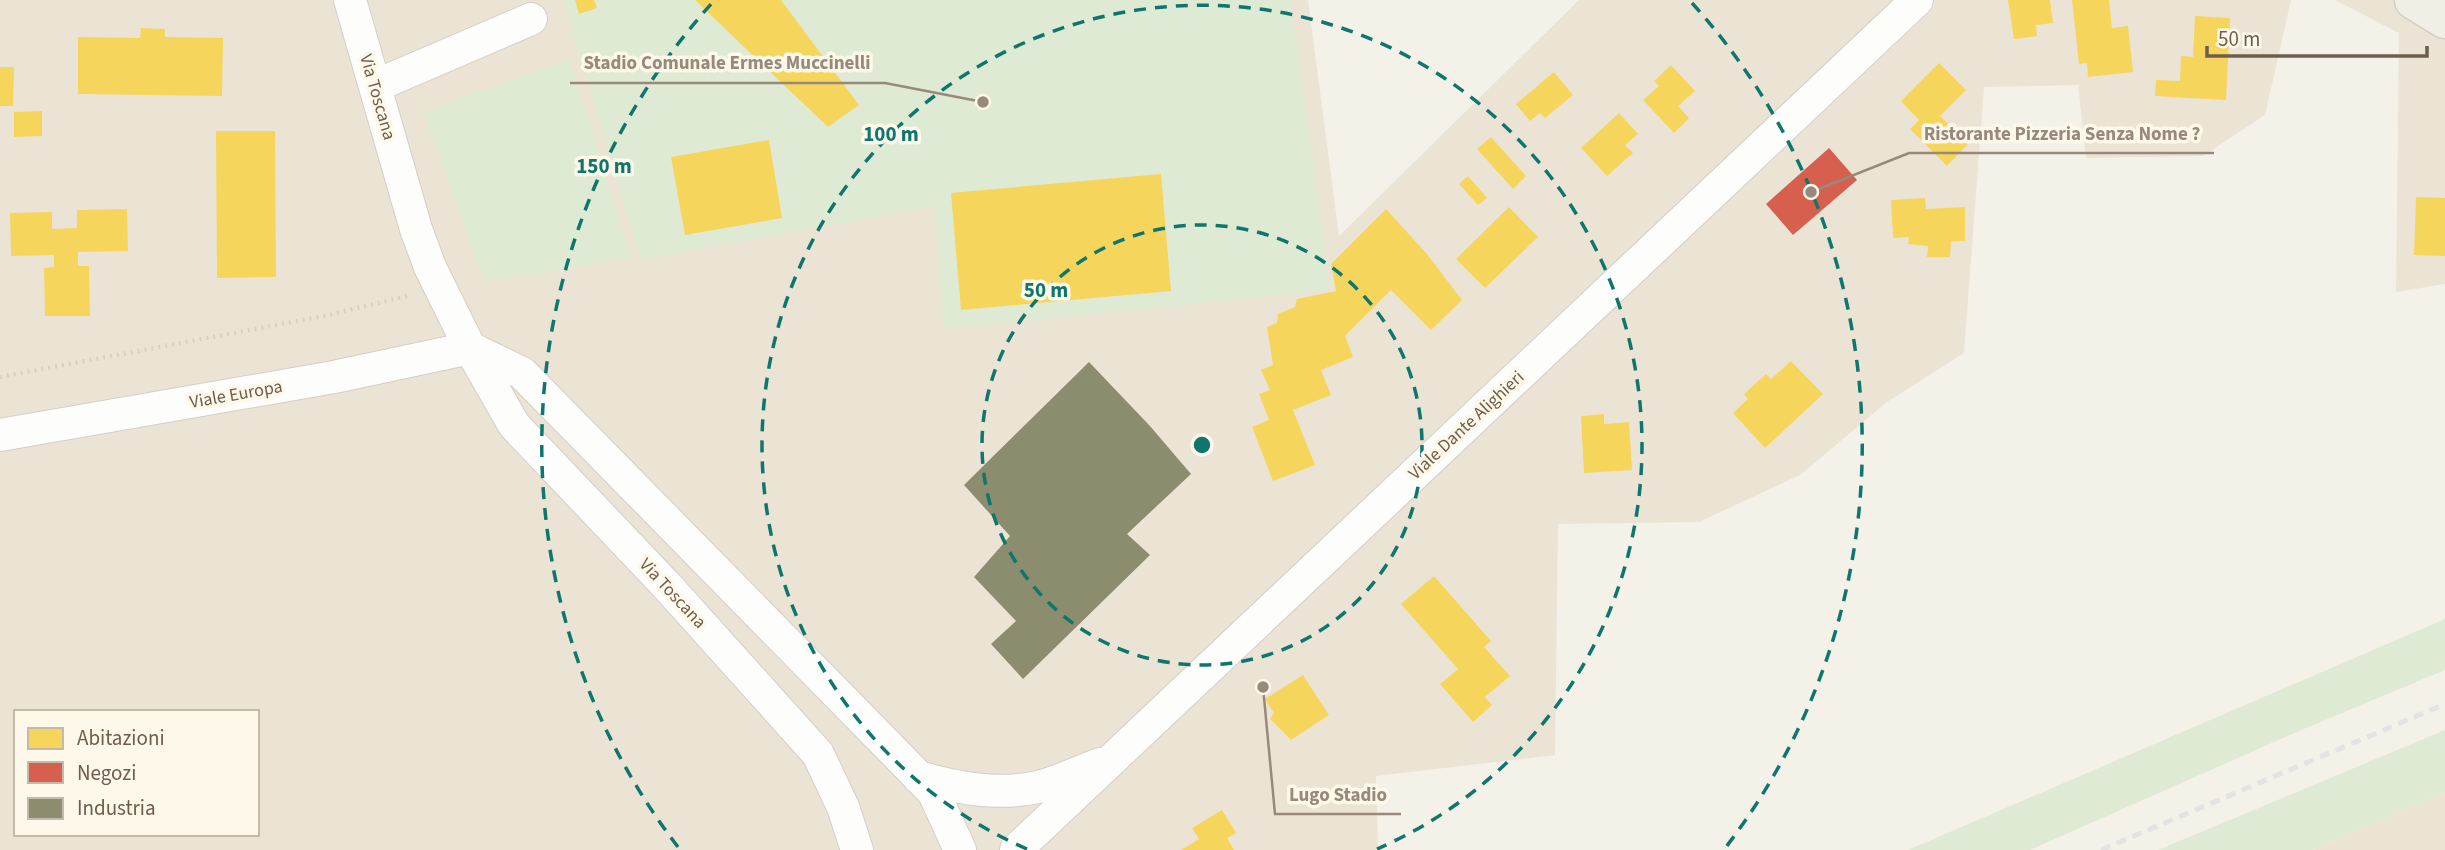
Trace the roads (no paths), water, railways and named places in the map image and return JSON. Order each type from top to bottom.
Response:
[{"type":"main road","points":[[2414,0],[2445,19]]},
{"type":"street","name":"Via Toscana","points":[[350,0],[416,229],[440,288],[470,348],[514,425],[667,586],[818,754],[843,807],[856,850]]},
{"type":"street","name":"Viale Dante Alighieri","points":[[1016,850],[1917,0]]},
{"type":"street","points":[[375,86],[531,19]]},
{"type":"street","points":[[470,348],[523,373],[934,793],[960,850]]},
{"type":"street","name":"Viale Europa","points":[[0,435],[334,377],[470,348]]},
{"type":"street","points":[[918,777],[958,788],[992,791],[1038,786],[1111,760]]},
{"type":"railway","points":[[2101,850],[2445,704]]},
{"type":"place","name":"Stadio Comunale Ermes Muccinelli","points":[[983,102]]},
{"type":"place","name":"Ristorante Pizzeria Senza Nome ?","points":[[1811,192]]},
{"type":"place","name":"Lugo Stadio","points":[[1263,687]]}]
